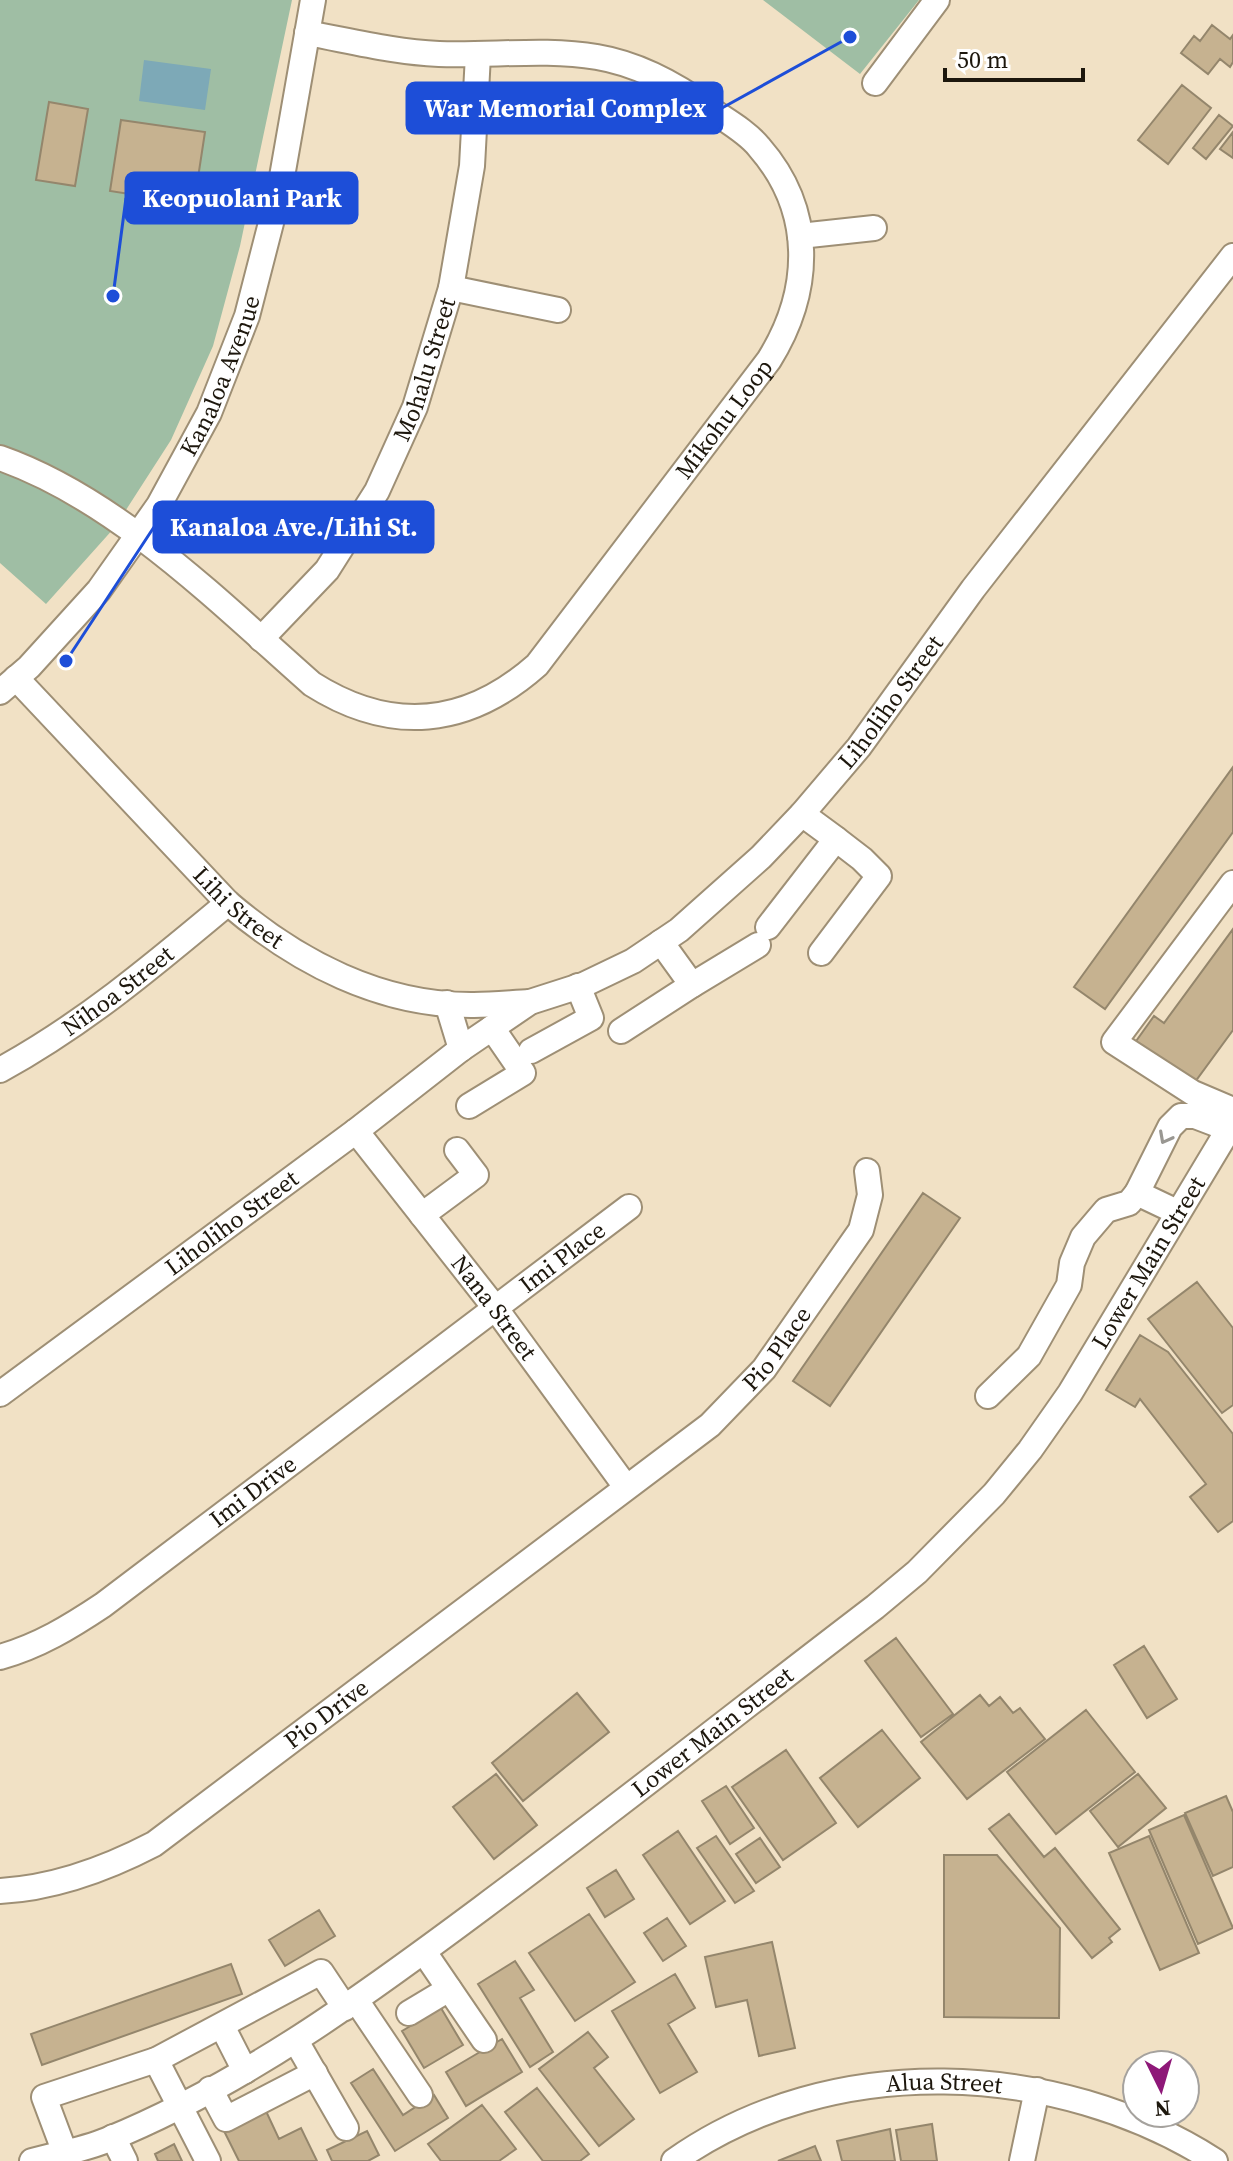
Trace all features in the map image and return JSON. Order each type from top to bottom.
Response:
[{"type":"street","name":"Kanaloa Avenue","points":[[8,685],[99,590],[159,505],[209,413],[247,316],[280,188],[313,0]]},
{"type":"street","points":[[875,83],[937,0]]},
{"type":"street","name":"Mikohu Loop","points":[[0,458],[65,488],[139,534],[312,684],[335,699],[387,716],[414,718],[442,715],[468,709],[493,698],[537,665],[769,360],[795,308],[801,279],[800,236],[789,193],[757,144],[691,95],[662,78],[630,65],[597,57],[563,53],[478,55],[394,49],[307,33]]},
{"type":"street","name":"Mohalu Street","points":[[261,639],[327,570],[377,491],[415,407],[451,288],[472,166],[478,55]]},
{"type":"street","points":[[800,236],[874,228]]},
{"type":"street","name":"Liholiho Street","points":[[0,1394],[356,1131],[461,1049],[530,1002],[578,986],[633,961],[679,930],[761,857],[859,747],[973,589],[1233,256]]},
{"type":"street","points":[[451,288],[558,310]]},
{"type":"street","name":"Lihi Street","points":[[8,685],[228,903],[258,928],[306,960],[359,984],[415,1000],[472,1006],[530,1002]]},
{"type":"street","points":[[802,814],[862,859],[879,876],[821,953]]},
{"type":"street","points":[[621,1031],[763,936],[836,839]]},
{"type":"street","points":[[1232,1121],[1114,1042],[1233,883]]},
{"type":"street","name":"Nihoa Street","points":[[0,1070],[45,1045],[127,987],[228,903]]},
{"type":"street","points":[[661,942],[692,985]]},
{"type":"street","points":[[531,1051],[591,1018],[578,986]]},
{"type":"street","points":[[447,1003],[461,1049]]},
{"type":"street","points":[[469,1106],[523,1073],[492,1028]]},
{"type":"street","points":[[988,1396],[1029,1356],[1069,1285],[1072,1263],[1083,1237],[1106,1210],[1129,1203],[1137,1193],[1170,1127],[1181,1116],[1232,1121]]},
{"type":"street","name":"Lower Main Street","points":[[51,2158],[113,2137],[180,2105],[252,2067],[351,2004],[424,1952],[917,1572],[994,1494],[1070,1393],[1232,1121]]},
{"type":"street","name":"Nana Street","points":[[356,1131],[496,1309],[626,1487]]},
{"type":"street","points":[[422,1215],[476,1175],[457,1150]]},
{"type":"street","name":"Pio Place","points":[[626,1487],[710,1425],[764,1369],[861,1230],[870,1195],[867,1171]]},
{"type":"street","points":[[1137,1193],[1177,1212]]},
{"type":"street","name":"Imi Place","points":[[496,1309],[629,1207]]},
{"type":"street","name":"Imi Drive","points":[[0,1657],[59,1634],[103,1605],[496,1309]]},
{"type":"street","name":"Pio Drive","points":[[0,1891],[56,1883],[107,1867],[154,1844],[626,1487]]},
{"type":"street","points":[[424,1952],[484,2040]]},
{"type":"street","points":[[51,2158],[44,2097],[156,2060],[321,1972],[351,2004],[420,2095]]},
{"type":"street","points":[[409,2013],[449,1989]]},
{"type":"street","points":[[222,2026],[252,2067],[278,2092]]},
{"type":"street","points":[[296,2041],[346,2128]]},
{"type":"street","points":[[156,2060],[208,2161]]},
{"type":"street","points":[[210,2089],[226,2119],[315,2073]]},
{"type":"street","name":"Alua Street","points":[[674,2161],[716,2134],[806,2101],[849,2089],[933,2081],[1037,2090],[1107,2107],[1154,2126],[1215,2161]]},
{"type":"street","points":[[1022,2161],[1037,2090]]},
{"type":"street","points":[[113,2137],[125,2161]]},
{"type":"green space","points":[[0,0],[292,0],[240,246],[213,346],[171,440],[115,527],[46,604],[0,563]]},
{"type":"green space","points":[[763,0],[919,0],[860,74]]},
{"type":"water","points":[[144,60],[211,69],[205,110],[139,101]]},
{"type":"building","points":[[1212,25],[1230,39],[1233,35],[1233,62],[1230,67],[1220,59],[1208,74],[1181,53],[1194,36],[1200,41]]},
{"type":"building","points":[[1182,85],[1211,108],[1168,164],[1138,140]]},
{"type":"building","points":[[49,102],[88,109],[75,186],[36,180]]},
{"type":"building","points":[[1219,115],[1233,126],[1206,159],[1193,148]]},
{"type":"building","points":[[121,120],[205,132],[194,204],[110,191]]},
{"type":"building","points":[[1233,132],[1233,158],[1220,149]]},
{"type":"building","points":[[1233,767],[1233,832],[1105,1009],[1074,987]]},
{"type":"building","points":[[1233,929],[1233,1030],[1192,1086],[1134,1044],[1154,1016],[1164,1023]]},
{"type":"building","points":[[923,1193],[960,1218],[830,1406],[793,1381]]},
{"type":"building","points":[[1197,1282],[1233,1328],[1233,1405],[1222,1413],[1148,1319]]},
{"type":"building","points":[[1140,1335],[1168,1352],[1233,1434],[1233,1521],[1218,1532],[1190,1497],[1206,1484],[1140,1399],[1135,1407],[1106,1390]]},
{"type":"building","points":[[896,1638],[953,1714],[921,1737],[865,1661]]},
{"type":"building","points":[[1144,1646],[1177,1699],[1147,1718],[1114,1665]]},
{"type":"building","points":[[577,1693],[609,1732],[523,1801],[492,1763]]},
{"type":"building","points":[[980,1695],[989,1706],[1000,1697],[1013,1713],[1020,1708],[1045,1739],[967,1799],[921,1742]]},
{"type":"building","points":[[1086,1710],[1135,1772],[1056,1834],[1007,1772]]},
{"type":"building","points":[[882,1730],[920,1778],[858,1827],[820,1778]]},
{"type":"building","points":[[786,1750],[836,1823],[783,1860],[732,1787]]},
{"type":"building","points":[[496,1774],[537,1825],[494,1859],[453,1807]]},
{"type":"building","points":[[1138,1774],[1166,1808],[1118,1847],[1090,1811]]},
{"type":"building","points":[[726,1786],[754,1828],[730,1844],[702,1801]]},
{"type":"building","points":[[1226,1796],[1233,1812],[1233,1867],[1213,1876],[1185,1813]]},
{"type":"building","points":[[1009,1814],[1044,1857],[1055,1848],[1120,1929],[1109,1938],[1112,1942],[1092,1958],[989,1829]]},
{"type":"building","points":[[1184,1815],[1233,1928],[1198,1944],[1149,1830]]},
{"type":"building","points":[[678,1831],[725,1901],[690,1924],[643,1855]]},
{"type":"building","points":[[716,1836],[754,1891],[735,1903],[697,1848]]},
{"type":"building","points":[[1149,1836],[1199,1953],[1160,1970],[1109,1853]]},
{"type":"building","points":[[760,1838],[780,1867],[756,1883],[736,1854]]},
{"type":"building","points":[[944,1855],[997,1855],[1060,1928],[1059,2018],[944,2017]]},
{"type":"building","points":[[616,1870],[634,1899],[605,1917],[587,1888]]},
{"type":"building","points":[[319,1910],[335,1936],[285,1966],[269,1940]]},
{"type":"building","points":[[589,1914],[635,1982],[575,2021],[529,1953]]},
{"type":"building","points":[[667,1918],[686,1946],[663,1961],[644,1933]]},
{"type":"building","points":[[772,1942],[795,2048],[759,2056],[747,2000],[716,2007],[705,1957]]},
{"type":"building","points":[[515,1961],[534,1990],[520,1998],[553,2052],[530,2067],[478,1984]]},
{"type":"building","points":[[231,1964],[242,1994],[42,2065],[31,2034]]},
{"type":"building","points":[[675,1974],[695,2008],[668,2024],[697,2072],[660,2093],[612,2011]]},
{"type":"building","points":[[441,2008],[463,2045],[424,2068],[402,2031]]},
{"type":"building","points":[[588,2032],[608,2057],[594,2068],[634,2119],[599,2146],[539,2069]]},
{"type":"building","points":[[502,2039],[522,2072],[466,2106],[446,2072]]},
{"type":"building","points":[[373,2069],[403,2115],[434,2095],[448,2118],[395,2151],[351,2083]]},
{"type":"building","points":[[537,2088],[589,2154],[580,2161],[543,2161],[505,2112]]},
{"type":"building","points":[[482,2105],[516,2149],[499,2161],[441,2161],[428,2144]]},
{"type":"building","points":[[265,2109],[279,2139],[301,2128],[317,2161],[239,2161],[223,2129]]},
{"type":"building","points":[[932,2124],[937,2161],[901,2161],[896,2130]]},
{"type":"building","points":[[890,2129],[895,2161],[842,2161],[837,2141]]},
{"type":"building","points":[[367,2131],[379,2155],[368,2161],[332,2161],[327,2150]]},
{"type":"building","points":[[174,2144],[182,2161],[158,2161],[155,2154]]},
{"type":"building","points":[[815,2146],[821,2161],[778,2161]]},
{"type":"place","name":"War Memorial Complex","points":[[850,37]]},
{"type":"place","name":"Keopuolani Park","points":[[113,296]]},
{"type":"place","name":"Kanaloa Ave./Lihi St.","points":[[66,661]]}]
